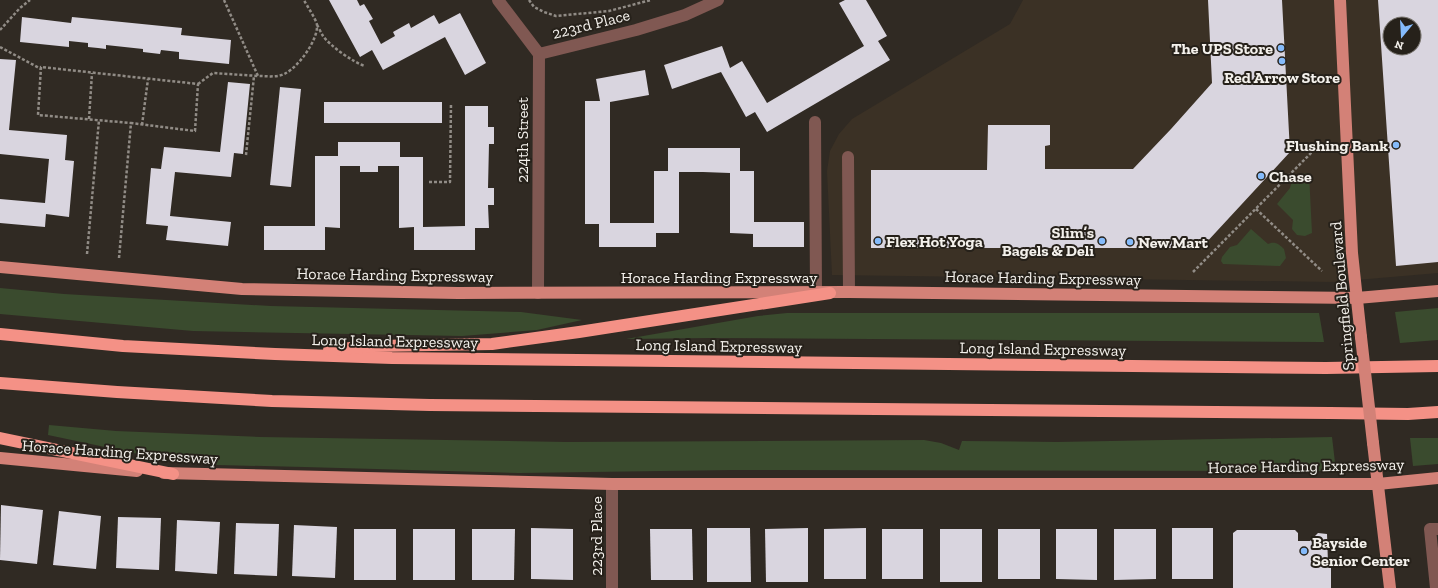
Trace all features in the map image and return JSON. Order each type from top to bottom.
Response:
[{"type":"highway","points":[[276,354],[373,346],[492,344],[830,293]]},
{"type":"highway","name":"Long Island Expressway","points":[[0,334],[123,346],[392,358],[1326,368],[1438,366]]},
{"type":"highway","points":[[0,383],[117,392],[272,401],[414,404],[1408,414],[1438,412]]},
{"type":"highway","points":[[0,438],[173,474]]},
{"type":"main road","name":"Springfield Boulevard","points":[[1340,0],[1352,253],[1390,588]]},
{"type":"main road","name":"Horace Harding Expressway","points":[[0,267],[242,289],[538,293],[849,292],[1357,298],[1438,290]]},
{"type":"main road","name":"Horace Harding Expressway","points":[[0,458],[173,474],[612,484],[1378,484],[1438,478]]},
{"type":"street","points":[[498,0],[539,54]]},
{"type":"street","name":"223rd Place","points":[[539,54],[636,30],[685,15],[718,0]]},
{"type":"street","name":"224th Street","points":[[538,293],[539,54]]},
{"type":"street","points":[[815,122],[816,293]]},
{"type":"street","points":[[848,157],[849,292]]},
{"type":"street","name":"223rd Place","points":[[612,484],[612,588]]},
{"type":"street","points":[[1436,588],[1430,529],[1438,529]]},
{"type":"path","points":[[0,30],[20,8],[30,0]]},
{"type":"path","points":[[224,0],[258,76]]},
{"type":"path","points":[[304,0],[324,37],[357,64],[365,66]]},
{"type":"path","points":[[529,0],[534,7],[556,16],[609,11],[651,0]]},
{"type":"path","points":[[198,84],[195,131],[38,114],[41,67],[198,84],[213,73],[278,76],[286,73],[298,63],[310,48],[317,24]]},
{"type":"path","points":[[0,47],[41,70]]},
{"type":"path","points":[[89,119],[92,73]]},
{"type":"path","points":[[246,155],[254,76]]},
{"type":"path","points":[[142,125],[148,79]]},
{"type":"path","points":[[429,182],[450,182],[451,103]]},
{"type":"path","points":[[87,254],[99,120]]},
{"type":"path","points":[[119,258],[131,123]]},
{"type":"path","points":[[1193,272],[1315,149]]},
{"type":"path","points":[[1256,209],[1322,272]]},
{"type":"shaded area","points":[[1023,0],[1438,0],[1438,273],[1333,282],[832,275],[827,171],[830,151],[839,134],[852,119],[1010,24]]},
{"type":"green space","points":[[1309,173],[1312,233],[1305,236],[1297,235],[1292,229],[1293,220],[1277,204],[1290,188],[1292,181],[1296,176]]},
{"type":"green space","points":[[1251,229],[1268,244],[1277,244],[1284,249],[1286,258],[1280,266],[1223,264],[1221,261],[1222,257],[1230,247],[1237,245]]},
{"type":"green space","points":[[0,288],[64,294],[271,306],[521,312],[582,320],[537,330],[462,336],[193,331],[0,314]]},
{"type":"green space","points":[[1438,308],[1438,340],[1400,343],[1395,312]]},
{"type":"green space","points":[[787,313],[1319,313],[1324,342],[711,338],[626,339],[758,316]]},
{"type":"green space","points":[[49,425],[116,431],[260,437],[567,442],[924,440],[941,443],[959,450],[962,441],[1057,442],[1332,437],[1336,471],[733,470],[519,473],[218,465],[162,459],[48,435]]},
{"type":"green space","points":[[1410,438],[1438,438],[1438,464],[1413,466]]},
{"type":"building","points":[[329,0],[357,0],[360,6],[364,4],[373,19],[369,21],[381,44],[395,36],[393,32],[409,23],[411,28],[434,15],[439,24],[460,13],[486,63],[465,75],[445,37],[383,70],[372,50],[360,57]]},
{"type":"building","points":[[845,0],[866,0],[887,36],[878,41],[890,60],[767,132],[755,112],[746,117],[721,72],[672,89],[664,65],[722,46],[730,68],[742,61],[767,103],[864,46],[839,3]]},
{"type":"building","points":[[1208,0],[1282,0],[1290,152],[1204,245],[1191,248],[871,248],[871,170],[987,170],[988,125],[1050,125],[1050,145],[1045,146],[1045,169],[1133,169],[1212,83]]},
{"type":"building","points":[[1378,0],[1438,0],[1438,262],[1396,266]]},
{"type":"building","points":[[22,17],[71,23],[72,17],[182,28],[181,35],[231,40],[229,64],[179,59],[179,52],[161,50],[160,54],[143,52],[143,49],[106,45],[106,49],[88,47],[88,43],[69,41],[69,47],[20,42]]},
{"type":"building","points":[[0,59],[16,60],[9,130],[67,135],[65,160],[74,161],[69,217],[46,214],[45,227],[0,223],[0,199],[45,203],[49,159],[0,154]]},
{"type":"building","points":[[645,70],[649,95],[610,102],[610,223],[654,223],[654,171],[668,171],[668,148],[740,148],[740,171],[754,171],[754,222],[804,222],[804,247],[753,247],[753,234],[730,233],[730,173],[679,172],[679,233],[656,233],[656,247],[599,247],[599,224],[585,224],[585,101],[600,101],[596,79]]},
{"type":"building","points":[[228,82],[250,84],[243,154],[234,153],[231,177],[175,172],[170,216],[231,222],[228,246],[166,240],[168,226],[146,224],[151,168],[161,169],[164,147],[220,152]]},
{"type":"building","points":[[280,87],[301,89],[291,187],[270,185]]},
{"type":"building","points":[[324,102],[442,102],[442,123],[324,123]]},
{"type":"building","points":[[465,106],[488,106],[488,127],[494,127],[494,144],[489,144],[488,188],[494,188],[494,205],[488,205],[489,228],[475,228],[475,250],[414,250],[414,227],[399,228],[399,166],[378,166],[378,172],[360,172],[360,166],[340,166],[340,228],[325,227],[325,250],[264,250],[264,226],[315,226],[315,156],[338,156],[338,142],[400,142],[400,157],[423,157],[423,227],[465,226]]},
{"type":"building","points":[[1,505],[43,510],[37,564],[0,560]]},
{"type":"building","points":[[59,511],[101,516],[96,569],[53,565]]},
{"type":"building","points":[[118,517],[161,518],[159,570],[116,568]]},
{"type":"building","points":[[177,520],[220,522],[217,574],[175,571]]},
{"type":"building","points":[[236,523],[279,524],[277,576],[234,574]]},
{"type":"building","points":[[294,525],[337,527],[335,578],[292,576]]},
{"type":"building","points":[[531,528],[573,529],[573,580],[531,579]]},
{"type":"building","points":[[707,528],[750,528],[751,582],[707,582]]},
{"type":"building","points":[[808,528],[808,582],[766,582],[765,529]]},
{"type":"building","points":[[866,528],[866,579],[824,579],[824,529]]},
{"type":"building","points":[[1172,528],[1213,528],[1213,579],[1172,579]]},
{"type":"building","points":[[354,529],[396,529],[396,580],[354,580]]},
{"type":"building","points":[[413,529],[455,529],[455,580],[413,580]]},
{"type":"building","points":[[472,529],[515,529],[514,580],[472,580]]},
{"type":"building","points":[[650,529],[692,529],[693,580],[651,580]]},
{"type":"building","points":[[882,529],[923,529],[923,579],[882,579]]},
{"type":"building","points":[[940,529],[982,529],[982,582],[940,582]]},
{"type":"building","points":[[998,529],[1040,529],[1040,579],[998,579]]},
{"type":"building","points":[[1056,529],[1097,529],[1097,580],[1056,579]]},
{"type":"building","points":[[1114,529],[1156,529],[1156,579],[1114,580]]},
{"type":"building","points":[[1237,530],[1295,530],[1298,533],[1298,541],[1310,541],[1318,533],[1327,534],[1328,563],[1331,562],[1331,588],[1233,588],[1233,533]]},
{"type":"place","name":"The UPS Store","points":[[1281,48]]},
{"type":"place","name":"Red Arrow Store","points":[[1282,61]]},
{"type":"place","name":"Flushing Bank","points":[[1396,145]]},
{"type":"place","name":"Chase","points":[[1261,176]]},
{"type":"place","name":"Flex Hot Yoga","points":[[878,241]]},
{"type":"place","name":"Slim’s Bagels & Deli","points":[[1102,241]]},
{"type":"place","name":"New Mart","points":[[1130,242]]},
{"type":"place","name":"Bayside Senior Center","points":[[1304,551]]}]
